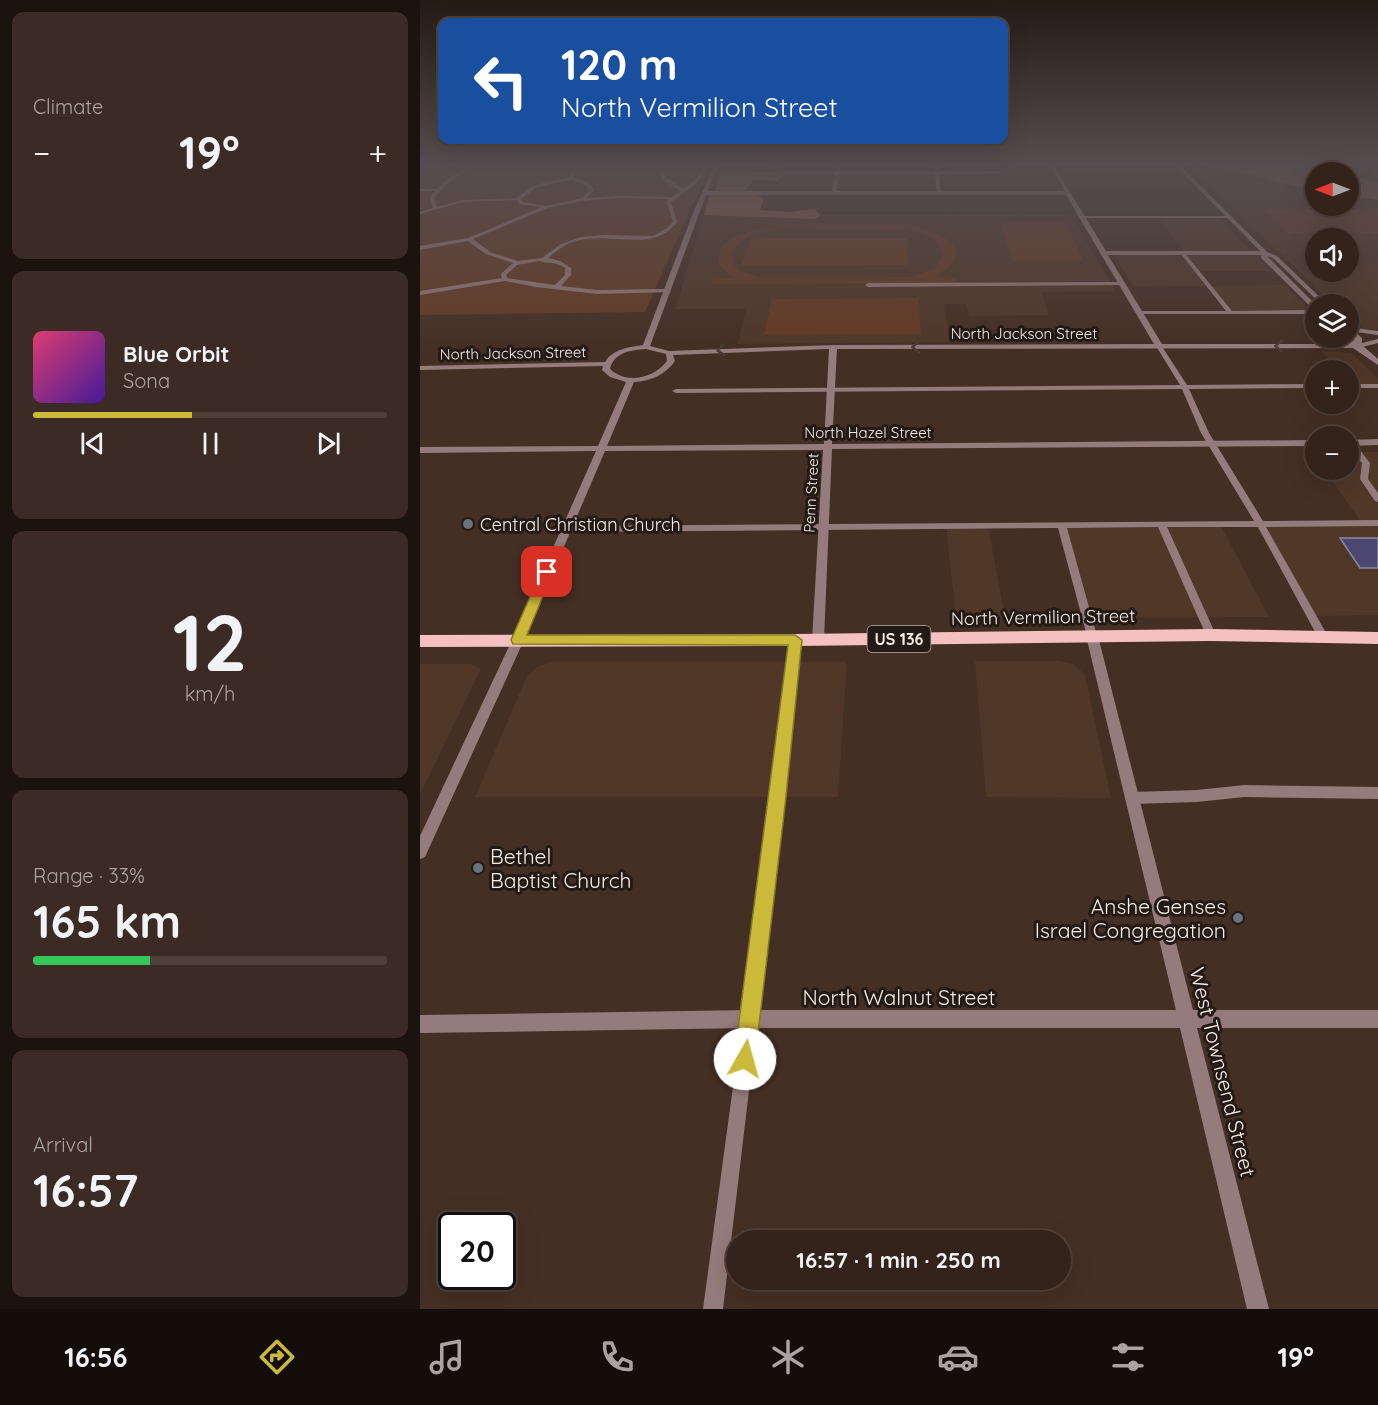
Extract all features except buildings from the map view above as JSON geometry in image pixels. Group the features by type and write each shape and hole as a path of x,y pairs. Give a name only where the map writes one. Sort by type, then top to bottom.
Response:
{"main road":[{"name":"North Vermilion Street","path":"420,641 818,640 1211,635 1378,638"}],"street":[{"path":"669,353 671,361 660,372 642,379 631,380 611,376 606,370 606,364 619,352 646,347 691,227"},
{"path":"1086,227 1158,346"},
{"path":"1240,227 1265,253"},
{"path":"1102,253 1265,253 1275,257 1314,294"},
{"path":"1265,253 1263,258 1305,300"},
{"path":"1359,330 1378,333"},
{"name":"North Jackson Street","path":"1359,346 1378,341"},
{"name":"North Jackson Street","path":"646,347 669,353 832,347 1305,346"},
{"name":"Penn Street","path":"818,640 832,347"},
{"path":"1359,347 1378,363"},
{"name":"North Jackson Street","path":"420,368 606,364"},
{"path":"420,852 518,640 631,380"},
{"path":"1359,442 1378,442"},
{"name":"North Hazel Street","path":"420,450 1305,443"},
{"name":"West Townsend Street","path":"1092,636 1258,1309"},
{"name":"North Walnut Street","path":"420,1024 750,1019 1378,1019"}],"lane":[{"path":"420,248 469,239 501,227"},
{"path":"542,261 556,248 576,240 603,236 650,238 665,233 670,227"},
{"path":"469,239 488,253 518,263"},
{"path":"1183,253 1231,313"},
{"path":"505,279 503,275 508,268 518,263 560,262 568,268 567,276 557,287"},
{"path":"420,293 505,279 597,292 668,291"},
{"path":"868,285 1121,284"},
{"path":"1138,314 1305,311"},
{"path":"1158,346 1185,387 1211,443 1260,523 1324,638"},
{"path":"676,391 1305,386"},
{"path":"1359,386 1378,386"},
{"path":"1359,454 1366,463 1364,478 1378,499"},
{"path":"1368,484 1378,484"},
{"path":"566,529 1378,523"},
{"path":"1161,524 1211,635"},
{"path":"1062,525 1092,636"},
{"path":"713,1309 795,640"},
{"path":"1131,798 1197,796 1244,791 1378,794"}],"shaded area":[{"path":"420,227 683,227 645,312 420,315"},
{"path":"700,227 1078,227 1116,291 1041,292 1049,315 969,316 966,304 945,304 949,342 738,344 746,309 675,309"},
{"path":"918,227 926,229 939,234 955,248 956,257 949,267 934,277 955,278 956,283 711,284 713,278 734,278 720,266 721,248 737,236 762,229","holes":["784,229 908,230 923,233 937,241 943,255 934,269 910,277 761,278 740,271 733,264 732,252 742,241 755,234 769,231"]},
{"path":"1002,227 1068,227 1083,261 1012,261"},
{"path":"1165,227 1228,227 1250,250 1184,251"},
{"path":"1252,227 1378,227 1378,329 1362,329 1359,294 1322,294 1310,282 1359,282 1359,228 1305,228 1305,277"},
{"path":"1282,227 1378,227 1378,233 1359,233 1359,228 1305,228 1305,233 1288,233"},
{"path":"751,238 907,238 908,265 741,266"},
{"path":"1114,256 1256,256 1271,271 1198,271 1209,286 1134,287"},
{"path":"1285,285 1305,305 1305,312 1231,313 1209,286"},
{"path":"918,298 921,334 764,335 772,299"},
{"path":"1321,351 1352,353 1359,360 1330,360"},
{"path":"1359,360 1378,379 1378,386 1359,386"},
{"path":"1359,452 1378,452 1378,615 1309,616 1254,523 1361,522 1331,480 1359,480"},
{"path":"1220,524 1269,617 1088,618 1062,525"},
{"path":"988,525 1005,618 956,619 946,526"},
{"path":"975,661 1059,661 1074,664 1085,675 1111,798 986,797"},
{"path":"551,662 847,662 838,797 475,797 527,676 537,667"},
{"path":"420,664 471,664 481,669 420,794"}],"place":[{"name":"Central Christian Church","path":"468,524"},
{"name":"Bethel Baptist Church","path":"478,868"},
{"name":"Anshe Genses Israel Congregation","path":"1238,918"}],"route":[{"path":"547,572 518,640 795,640 745,1059"}]}
